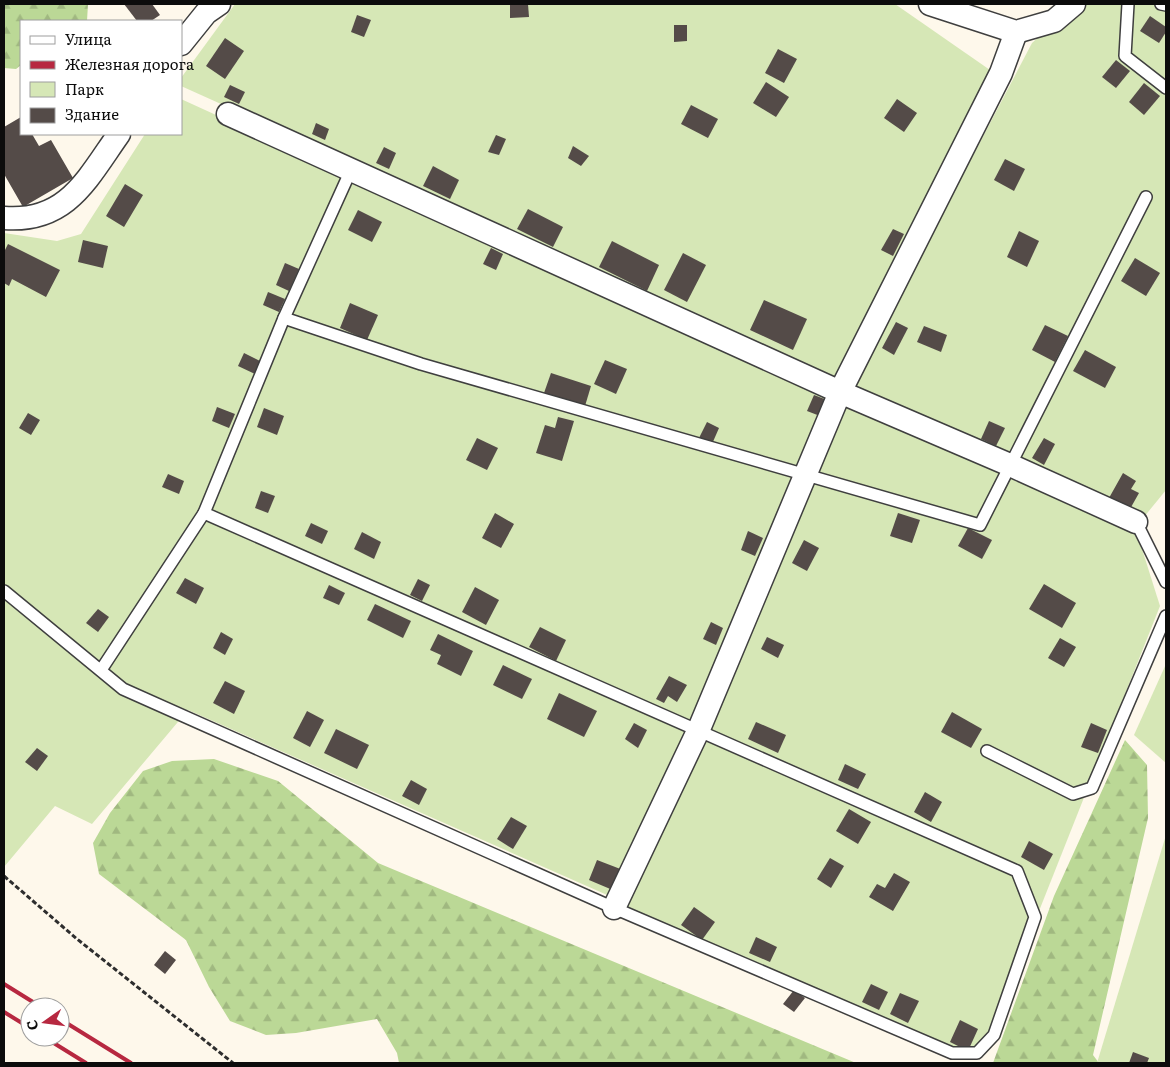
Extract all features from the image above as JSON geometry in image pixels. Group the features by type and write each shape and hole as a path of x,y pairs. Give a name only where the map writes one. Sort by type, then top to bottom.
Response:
{"street":[{"path":"182,43 206,13 219,4"},
{"path":"930,4 1016,32 1054,21 1074,4"},
{"path":"614,908 699,729 840,392 1001,73 1016,32"},
{"path":"228,114 840,392 1010,464 1136,522"},
{"path":"4,218 23,220 32,218 50,213 67,202 81,188 118,135"}],"lane":[{"path":"1128,4 1126,56 1166,88"},
{"path":"1161,4 1166,5"},
{"path":"101,670 204,513 284,318 351,170"},
{"path":"284,318 420,364 980,525 1146,197"},
{"path":"4,591 123,689 614,908 952,1053 977,1053 994,1034 1035,917 1017,871 699,729 204,513"},
{"path":"1136,522 1166,582"},
{"path":"987,750 1073,794 1092,788 1166,616"}],"path":[{"path":"4,876 77,939 233,1063"}],"green space":[{"path":"5,4 88,4 87,20 20,20 20,66 16,69 4,68"},
{"path":"235,4 895,4 990,70 834,380 182,86 182,77"},
{"path":"1075,4 1166,4 1166,490 1144,517 851,388 1032,43"},
{"path":"182,99 834,398 614,898 188,710 92,824 55,806 4,867 4,233 57,241 81,234 144,135 182,135"},
{"path":"844,405 1136,530 1160,606 991,1032 969,1056 625,909"},
{"path":"1166,664 1166,763 1134,735"},
{"path":"1125,740 1147,765 1148,818 1093,1055 1099,1063 993,1063 1054,896"},
{"path":"214,759 278,781 378,863 856,1063 399,1063 397,1053 377,1019 296,1033 266,1035 230,1021 209,987 186,940 99,874 93,843 110,813 143,771 172,761"},
{"path":"1166,835 1166,1063 1097,1063"}],"building":[{"path":"124,4 152,4 160,15 152,20 136,20"},
{"path":"510,4 528,4 529,17 510,18"},
{"path":"357,15 371,20 364,37 351,32"},
{"path":"1150,16 1166,27 1166,32 1159,43 1140,31"},
{"path":"674,25 687,25 687,41 674,42"},
{"path":"225,38 244,51 225,79 206,66"},
{"path":"778,49 797,59 784,83 765,73"},
{"path":"1116,60 1130,71 1116,88 1102,77"},
{"path":"766,82 789,97 776,117 753,103"},
{"path":"1144,83 1160,96 1144,115 1129,102"},
{"path":"230,85 245,92 239,104 224,97"},
{"path":"897,99 917,113 904,132 884,118"},
{"path":"691,105 718,119 708,138 681,124"},
{"path":"20,118 20,135 33,135 39,146 51,140 73,178 23,207 4,174 4,127"},
{"path":"316,123 329,129 325,140 312,134"},
{"path":"496,135 506,139 499,155 488,152"},
{"path":"573,146 589,156 581,166 568,158"},
{"path":"384,147 396,153 389,169 376,163"},
{"path":"1005,159 1025,169 1014,191 994,180"},
{"path":"433,166 459,180 450,199 423,186"},
{"path":"125,184 143,195 124,227 106,216"},
{"path":"528,209 563,227 553,247 517,229"},
{"path":"358,210 382,222 372,242 348,230"},
{"path":"893,229 904,234 893,256 881,250"},
{"path":"1019,231 1039,241 1027,267 1007,257"},
{"path":"83,240 108,246 103,268 78,262"},
{"path":"612,241 659,265 647,291 599,267"},
{"path":"8,244 60,270 46,297 12,279 9,286 4,283 4,252"},
{"path":"491,248 503,254 496,270 483,264"},
{"path":"683,253 706,265 687,302 664,290"},
{"path":"1135,258 1160,273 1146,296 1121,281"},
{"path":"285,263 299,269 289,291 276,285"},
{"path":"268,292 285,299 279,312 263,305"},
{"path":"764,300 807,319 793,350 750,330"},
{"path":"350,303 378,315 367,340 340,328"},
{"path":"896,322 908,328 894,355 882,348"},
{"path":"1045,325 1068,336 1055,362 1032,350"},
{"path":"924,326 947,335 941,352 917,342"},
{"path":"1085,350 1116,367 1105,388 1073,371"},
{"path":"244,353 260,361 255,374 238,366"},
{"path":"605,360 627,369 616,394 594,384"},
{"path":"551,373 591,386 585,406 544,393"},
{"path":"814,395 827,400 820,416 807,411"},
{"path":"217,407 235,414 229,428 212,421"},
{"path":"264,408 284,416 277,435 257,427"},
{"path":"28,413 40,420 31,435 19,428"},
{"path":"558,417 574,421 562,461 536,453 545,425 555,428"},
{"path":"989,421 1005,428 996,446 981,439"},
{"path":"707,422 719,428 712,444 699,438"},
{"path":"477,438 498,448 487,470 466,460"},
{"path":"1044,438 1055,444 1044,465 1032,458"},
{"path":"1123,473 1136,481 1131,489 1139,493 1130,509 1109,498"},
{"path":"168,474 184,481 179,494 162,487"},
{"path":"261,491 275,496 268,513 255,508"},
{"path":"495,513 514,524 501,548 482,538"},
{"path":"898,513 920,520 912,543 890,536"},
{"path":"311,523 328,531 322,544 305,536"},
{"path":"968,528 992,540 982,559 958,546"},
{"path":"748,531 763,538 755,556 741,550"},
{"path":"362,532 381,542 374,559 354,549"},
{"path":"804,540 819,548 807,571 792,563"},
{"path":"185,578 204,588 196,604 176,593"},
{"path":"418,579 430,585 422,601 410,595"},
{"path":"1044,584 1076,603 1062,628 1029,609"},
{"path":"329,585 345,593 339,605 323,598"},
{"path":"475,587 499,600 486,625 462,612"},
{"path":"375,604 411,621 403,638 367,620"},
{"path":"98,609 109,617 98,632 86,623"},
{"path":"711,622 723,628 716,645 703,639"},
{"path":"540,627 566,640 556,661 529,647"},
{"path":"221,632 233,639 225,655 213,648"},
{"path":"438,634 473,651 461,676 437,664 441,655 430,650"},
{"path":"767,637 784,645 778,658 761,649"},
{"path":"1060,638 1076,647 1064,667 1048,658"},
{"path":"503,665 532,679 522,699 493,685"},
{"path":"669,676 687,685 677,702 668,696 664,703 656,699"},
{"path":"225,681 245,691 234,714 213,703"},
{"path":"559,693 597,711 584,737 547,719"},
{"path":"307,711 324,720 310,747 293,738"},
{"path":"952,712 982,729 971,748 941,732"},
{"path":"756,722 786,735 778,753 748,739"},
{"path":"634,723 647,730 638,748 625,739"},
{"path":"1091,723 1107,730 1098,753 1081,747"},
{"path":"336,729 369,745 357,769 324,753"},
{"path":"37,748 48,756 37,771 25,762"},
{"path":"845,764 866,774 858,789 838,780"},
{"path":"411,780 427,789 419,805 402,796"},
{"path":"925,792 942,802 931,822 914,812"},
{"path":"849,809 871,822 858,844 836,831"},
{"path":"511,817 527,826 513,849 497,839"},
{"path":"1029,841 1053,854 1044,870 1021,857"},
{"path":"830,858 844,866 831,888 817,879"},
{"path":"597,860 623,870 615,891 589,880"},
{"path":"894,873 910,882 893,911 869,897 877,884 885,888"},
{"path":"694,907 715,922 702,940 681,925"},
{"path":"756,937 777,947 770,962 749,953"},
{"path":"165,951 176,960 165,974 154,965"},
{"path":"871,984 888,992 879,1010 862,1002"},
{"path":"794,990 805,998 794,1012 783,1004"},
{"path":"900,993 919,1001 908,1023 890,1014"},
{"path":"960,1020 978,1029 968,1051 950,1042"},
{"path":"1133,1052 1149,1058 1147,1063 1129,1063"}],"railway":[{"path":"4,984 25,997"},
{"path":"4,1012 20,1022"},
{"path":"70,1025 131,1063"},
{"path":"60,1047 86,1063"}]}
